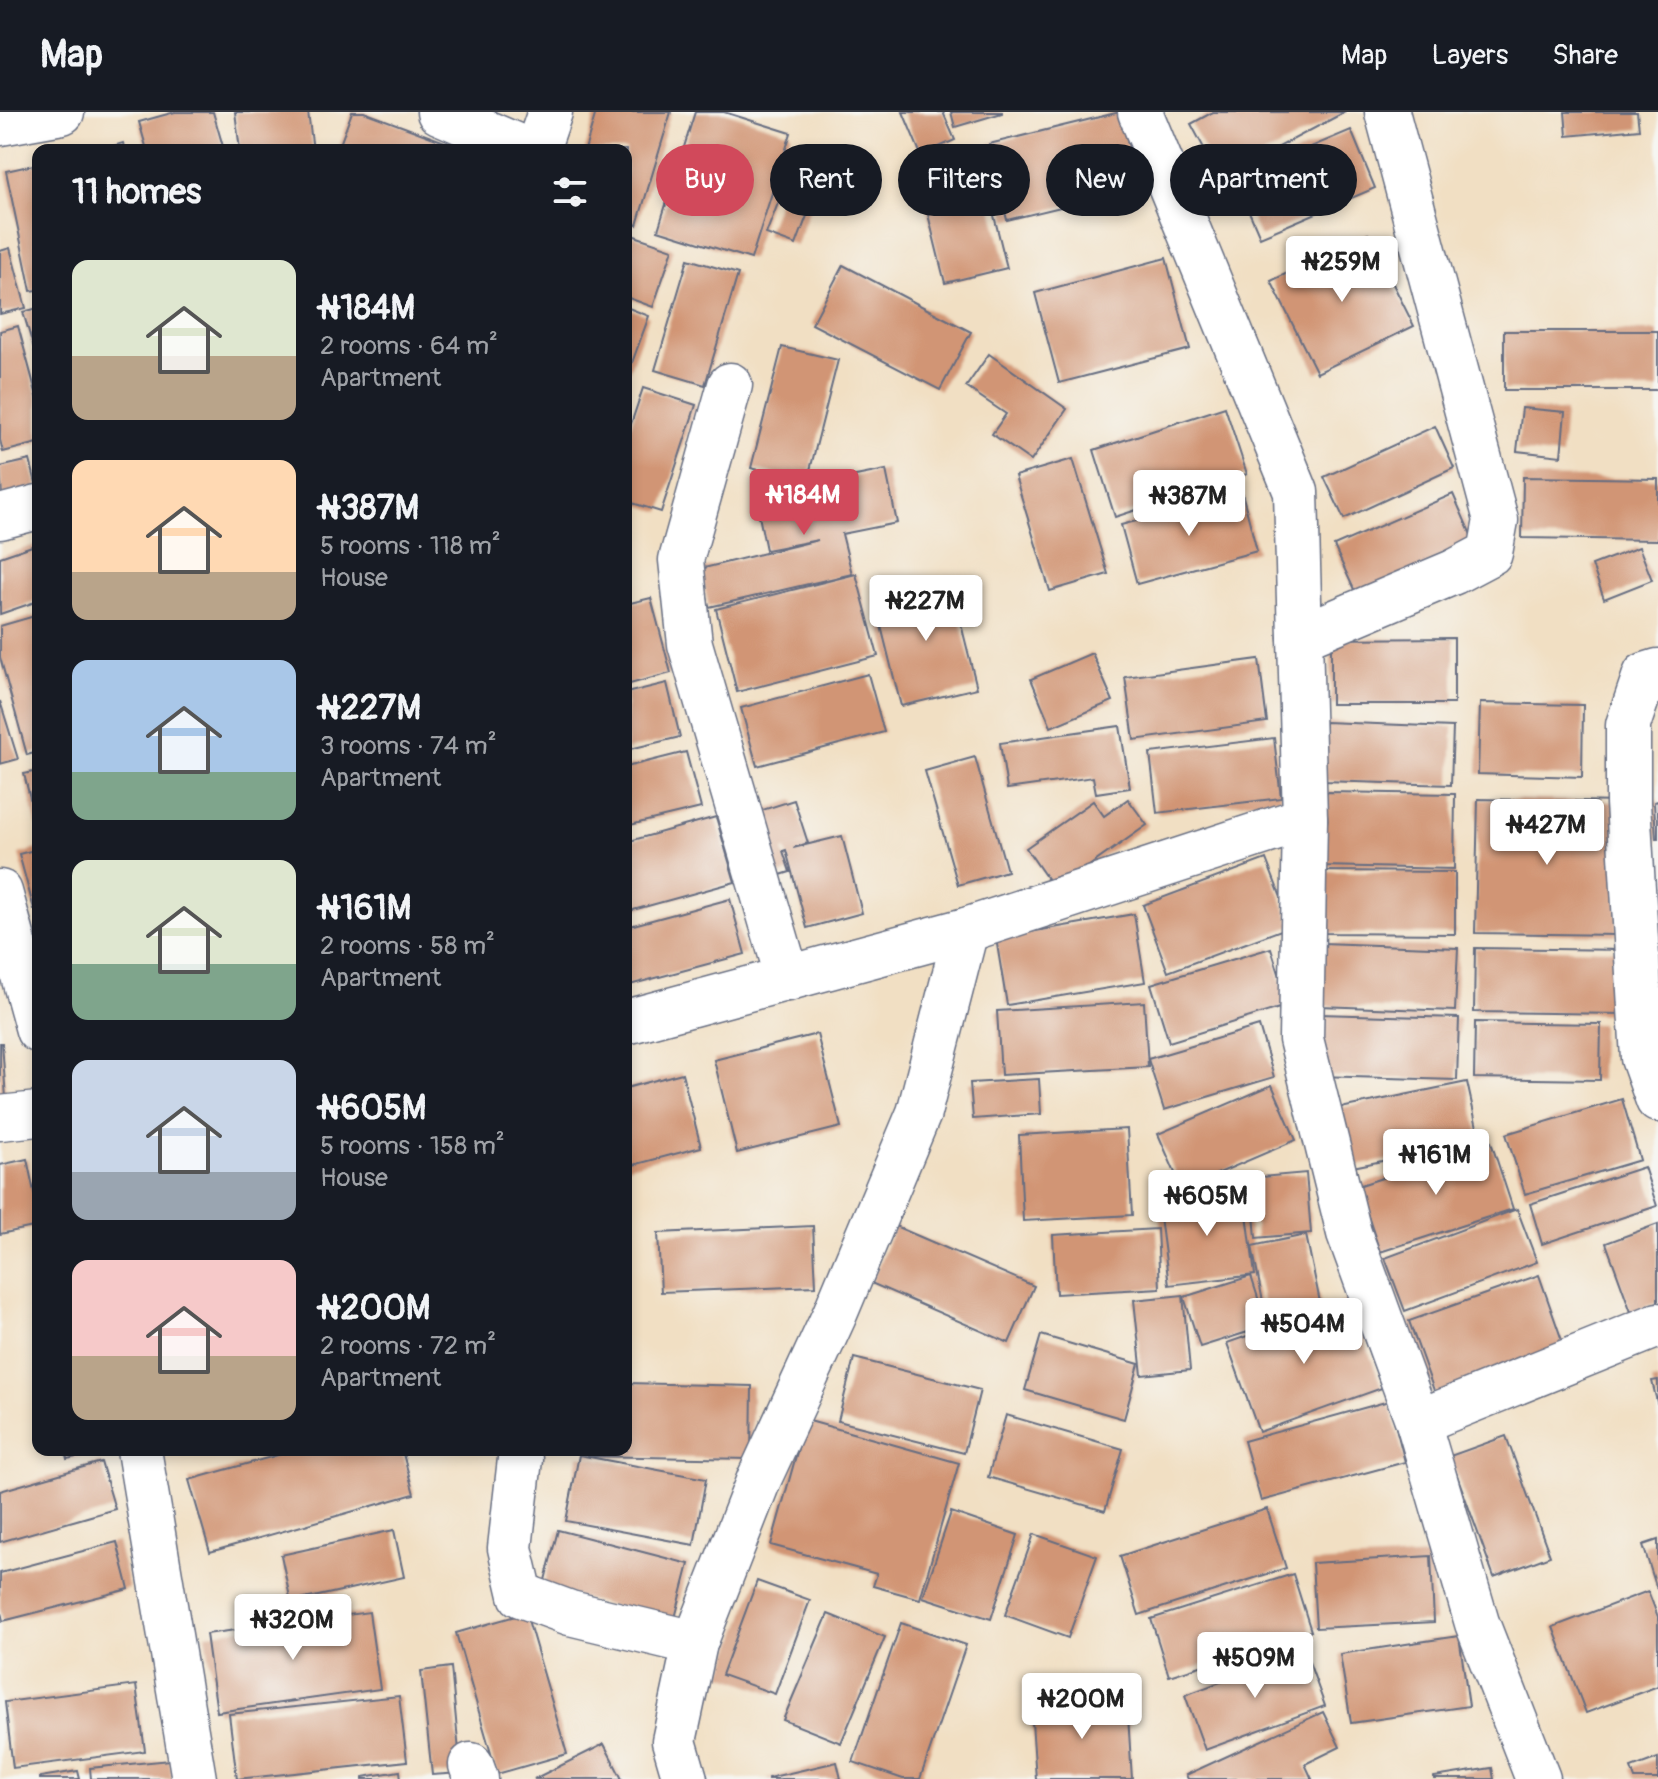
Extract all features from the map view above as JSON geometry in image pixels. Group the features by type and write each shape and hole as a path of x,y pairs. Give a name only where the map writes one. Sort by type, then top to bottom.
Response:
{"street":[{"path":"0,123 62,112"},
{"path":"439,112 512,144"},
{"path":"539,144 550,112"},
{"path":"1140,112 1296,492 1305,819 1301,1039 1349,1233 1418,1422 1477,1623 1538,1779"},
{"path":"1300,637 1440,579 1490,553 1496,520 1387,112"},
{"path":"730,385 681,560 690,644 788,979"},
{"path":"0,517 32,509"},
{"path":"1658,671 1645,675 1628,725 1628,787 1643,1058 1658,1100"},
{"path":"632,1020 966,930 1305,819"},
{"path":"0,892 32,1008"},
{"path":"685,1779 674,1741 695,1643 759,1479 834,1316 919,1113 966,930"},
{"path":"0,1118 32,1115"},
{"path":"1418,1422 1658,1325"},
{"path":"140,1456 194,1779"},
{"path":"520,1459 510,1548 521,1595 570,1613 695,1643"}],"building":[{"path":"175,112 213,112 222,144 145,144 139,122"},
{"path":"235,112 308,112 312,144 239,144"},
{"path":"352,112 364,112 450,144 340,144"},
{"path":"596,112 671,112 661,144 656,144 656,162 637,225 632,224 632,144 587,144"},
{"path":"695,112 724,112 791,133 788,144 770,144 770,199 751,259 658,230 662,216 754,216 754,144 685,144"},
{"path":"903,112 943,112 955,140 946,144 916,144"},
{"path":"951,112 1002,112 1002,113 955,127"},
{"path":"1120,112 1128,144 1046,144 1046,211 1030,214 1030,144 989,144"},
{"path":"1213,112 1345,112 1284,144 1202,144 1191,124"},
{"path":"1565,112 1637,112 1639,129 1567,136"},
{"path":"1351,130 1357,144 1318,144"},
{"path":"1357,144 1375,188 1357,196"},
{"path":"32,165 32,291 31,291 6,171"},
{"path":"773,216 807,216 796,245 766,234"},
{"path":"928,216 994,216 1007,268 945,283"},
{"path":"1251,216 1309,216 1260,237"},
{"path":"1368,234 1414,326 1317,373 1271,281"},
{"path":"632,235 673,249 653,307 632,299"},
{"path":"10,248 26,308 0,314 0,251"},
{"path":"1166,258 1190,349 1059,383 1035,293"},
{"path":"688,259 738,274 705,385 655,370"},
{"path":"843,265 971,332 940,390 812,324"},
{"path":"632,309 649,316 632,363"},
{"path":"32,310 32,342 23,312"},
{"path":"18,326 32,378 32,445 3,452 0,440 0,331"},
{"path":"1504,331 1658,331 1658,390 1504,390"},
{"path":"782,347 838,360 807,482 751,468"},
{"path":"989,354 1067,409 1031,461 992,434 1006,414 966,387"},
{"path":"643,388 696,405 661,512 632,503 632,421"},
{"path":"1225,407 1247,474 1115,517 1094,450"},
{"path":"1522,408 1565,412 1561,456 1517,451"},
{"path":"1435,426 1454,468 1344,519 1324,477"},
{"path":"1073,459 1108,574 1050,591 1015,476"},
{"path":"30,460 32,488 2,496 0,467"},
{"path":"886,470 897,523 842,534 852,574 709,607 700,569 818,540 766,550 755,496"},
{"path":"1523,477 1658,479 1658,540 1522,538"},
{"path":"1242,493 1257,551 1137,584 1121,525"},
{"path":"1453,494 1475,544 1357,596 1334,546"},
{"path":"32,546 32,603 0,614 0,557"},
{"path":"1639,547 1652,580 1604,599 1592,565"},
{"path":"856,574 878,656 737,692 716,609"},
{"path":"950,580 977,688 901,706 874,598"},
{"path":"651,598 671,673 632,683 632,603"},
{"path":"32,617 32,754 27,755 0,657 0,626"},
{"path":"1454,638 1454,704 1331,704 1331,639"},
{"path":"1092,653 1113,701 1051,727 1031,679"},
{"path":"1259,659 1267,722 1134,740 1125,677"},
{"path":"868,674 884,732 757,766 741,708"},
{"path":"667,683 680,737 632,749 632,692"},
{"path":"0,701 18,759 0,764"},
{"path":"1480,703 1583,705 1582,777 1478,774"},
{"path":"1325,722 1453,727 1451,785 1323,781"},
{"path":"1120,726 1130,788 1096,793 1093,777 1007,789 1000,743"},
{"path":"1274,738 1281,798 1157,813 1150,753"},
{"path":"686,752 701,808 632,825 632,766"},
{"path":"975,757 1007,871 958,885 925,771"},
{"path":"32,772 32,806 24,774"},
{"path":"1326,792 1455,794 1454,869 1323,866"},
{"path":"1128,799 1147,825 1055,890 1026,848 1093,801 1104,816"},
{"path":"1478,799 1619,802 1617,935 1475,933"},
{"path":"794,800 808,843 793,848 842,836 862,913 807,928 786,850 783,851 790,872 771,878 750,814"},
{"path":"1658,801 1658,839 1656,839 1654,802"},
{"path":"716,817 735,882 632,910 632,840"},
{"path":"32,851 32,902 19,854"},
{"path":"1266,859 1292,926 1168,972 1143,905"},
{"path":"1323,871 1455,872 1455,934 1322,933"},
{"path":"730,899 745,954 632,984 632,925"},
{"path":"1134,914 1145,982 1007,1005 996,938"},
{"path":"1322,943 1458,948 1455,1011 1320,1006"},
{"path":"1271,948 1289,1005 1169,1042 1151,984"},
{"path":"1475,948 1626,950 1624,1014 1474,1012"},
{"path":"1144,1002 1148,1067 1001,1075 997,1011"},
{"path":"1319,1014 1459,1018 1457,1080 1317,1076"},
{"path":"1475,1022 1601,1024 1600,1080 1474,1078"},
{"path":"1259,1026 1274,1077 1164,1110 1148,1059"},
{"path":"817,1034 841,1127 737,1153 714,1060"},
{"path":"0,1043 7,1112 0,1113"},
{"path":"682,1073 701,1147 632,1165 632,1086"},
{"path":"1039,1079 1041,1114 973,1119 970,1083"},
{"path":"1467,1082 1480,1141 1343,1169 1331,1110"},
{"path":"1272,1085 1296,1140 1182,1189 1158,1134"},
{"path":"1622,1099 1640,1160 1525,1194 1506,1134"},
{"path":"1127,1129 1132,1215 1023,1221 1019,1135"},
{"path":"1491,1142 1513,1209 1380,1252 1358,1186"},
{"path":"27,1159 32,1183 32,1227 0,1234 0,1165"},
{"path":"1644,1167 1657,1206 1542,1244 1530,1204"},
{"path":"1306,1173 1311,1233 1256,1238 1251,1178"},
{"path":"1244,1191 1255,1275 1169,1285 1158,1202"},
{"path":"1517,1209 1537,1262 1405,1311 1385,1258"},
{"path":"1658,1224 1658,1302 1631,1312 1606,1243"},
{"path":"813,1226 816,1286 661,1292 658,1233"},
{"path":"895,1226 1034,1286 1009,1343 871,1283"},
{"path":"1157,1229 1160,1288 1056,1294 1053,1235"},
{"path":"1306,1235 1321,1307 1266,1317 1252,1246"},
{"path":"1539,1275 1566,1352 1436,1396 1409,1321"},
{"path":"1251,1276 1267,1326 1200,1347 1184,1297"},
{"path":"1183,1295 1190,1370 1142,1375 1134,1300"},
{"path":"1350,1300 1382,1388 1259,1432 1227,1343"},
{"path":"1041,1335 1139,1364 1124,1419 1025,1390"},
{"path":"854,1358 980,1390 964,1453 838,1421"},
{"path":"1658,1380 1658,1401 1657,1402 1652,1381"},
{"path":"632,1383 752,1386 751,1459 588,1456 632,1456"},
{"path":"1389,1401 1405,1462 1261,1501 1244,1441"},
{"path":"1006,1415 1123,1449 1105,1511 988,1477"},
{"path":"806,1420 959,1463 920,1599 873,1586 877,1574 771,1545"},
{"path":"1506,1436 1550,1556 1494,1577 1450,1456"},
{"path":"275,1456 404,1456 414,1494 210,1552 189,1480"},
{"path":"579,1456 706,1479 694,1545 566,1521"},
{"path":"101,1462 115,1509 0,1542 0,1491"},
{"path":"1267,1509 1286,1568 1139,1615 1120,1556"},
{"path":"951,1512 1018,1535 991,1619 923,1597"},
{"path":"394,1530 404,1577 291,1602 281,1555"},
{"path":"558,1530 689,1564 674,1622 543,1588"},
{"path":"1034,1534 1097,1556 1068,1638 1005,1615"},
{"path":"1658,1540 1658,1589 1657,1589 1643,1545"},
{"path":"117,1542 129,1589 3,1621 0,1573"},
{"path":"1431,1556 1434,1622 1316,1628 1312,1563"},
{"path":"1293,1574 1311,1631 1169,1676 1151,1619"},
{"path":"757,1581 810,1600 775,1694 722,1675"},
{"path":"1648,1591 1658,1617 1658,1686 1586,1713 1553,1627"},
{"path":"369,1612 380,1689 217,1712 206,1634"},
{"path":"526,1613 567,1754 497,1774 456,1633"},
{"path":"828,1614 885,1637 841,1743 783,1720"},
{"path":"901,1623 966,1645 920,1779 903,1779 853,1762"},
{"path":"1459,1636 1469,1706 1351,1723 1340,1654"},
{"path":"1305,1651 1325,1706 1205,1750 1185,1695"},
{"path":"451,1667 461,1773 432,1775 421,1671"},
{"path":"136,1685 145,1751 13,1768 5,1702"},
{"path":"399,1696 407,1761 237,1779 229,1714"},
{"path":"1127,1700 1132,1779 1036,1779 1031,1707"},
{"path":"1323,1712 1340,1747 1305,1764 1312,1779 1188,1779 1186,1775"},
{"path":"604,1744 622,1779 534,1779"},
{"path":"1658,1758 1658,1779 1635,1779 1631,1768"},
{"path":"170,1760 172,1779 91,1779 90,1768"},
{"path":"837,1762 841,1779 768,1779 768,1778"},
{"path":"1492,1768 1494,1779 1434,1779 1434,1777"},
{"path":"78,1771 80,1779 40,1779 40,1777"},
{"path":"400,1771 401,1779 363,1779 363,1777"}]}
